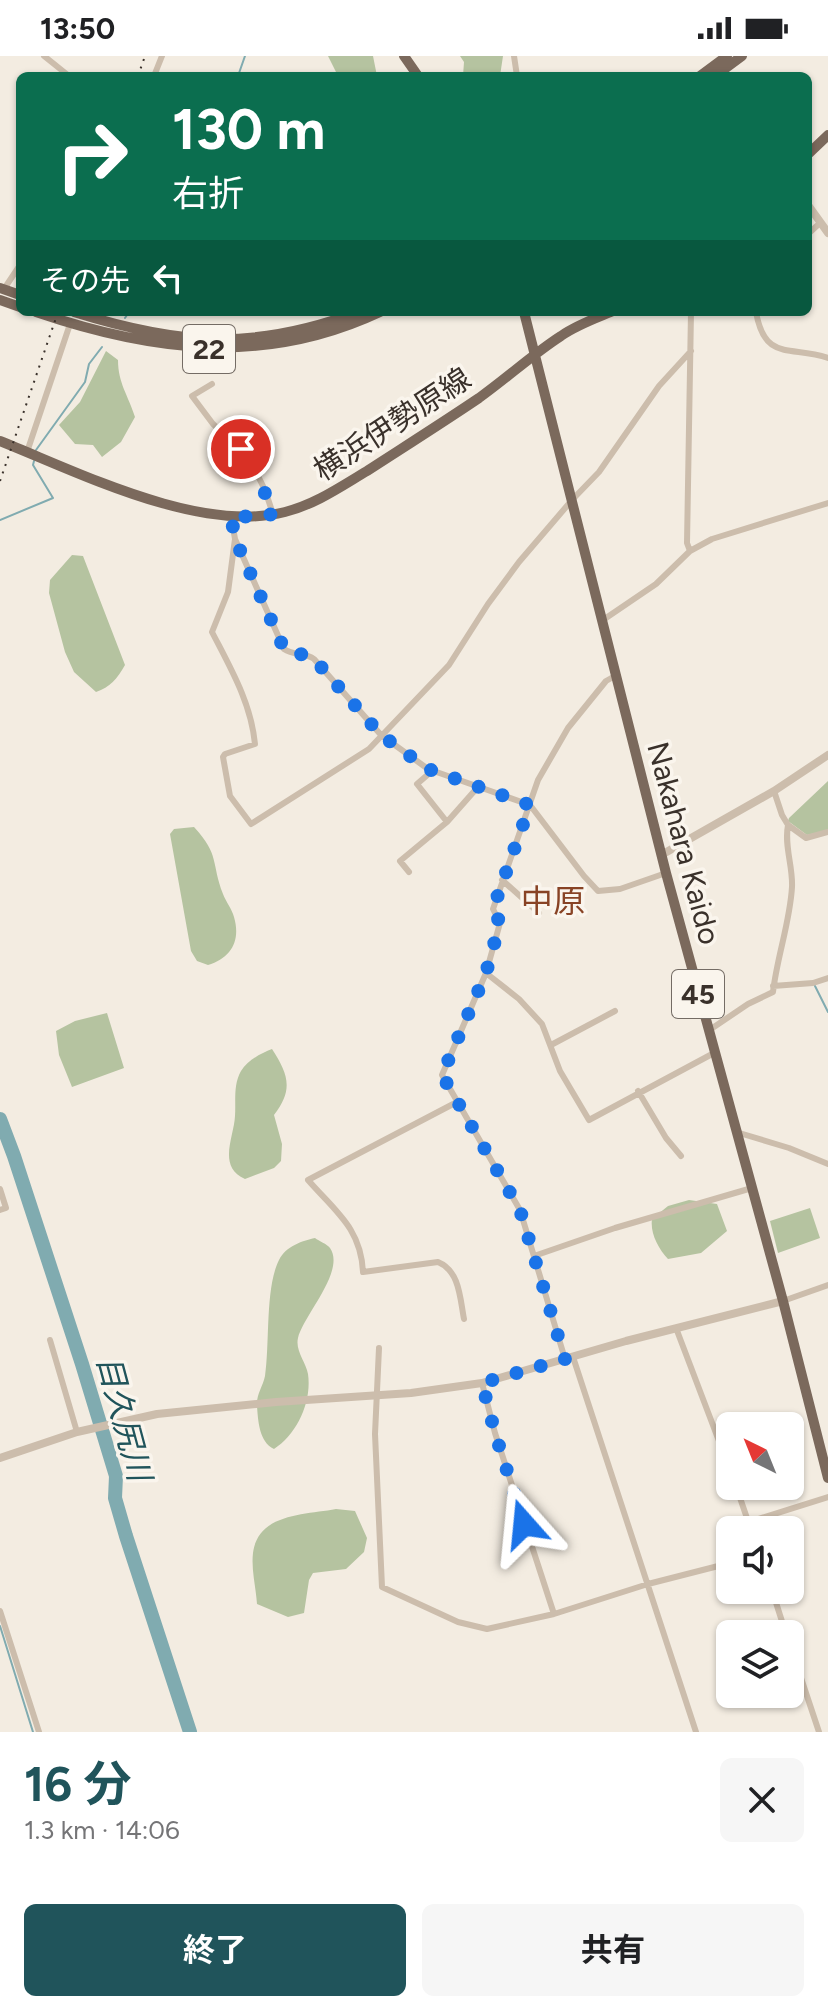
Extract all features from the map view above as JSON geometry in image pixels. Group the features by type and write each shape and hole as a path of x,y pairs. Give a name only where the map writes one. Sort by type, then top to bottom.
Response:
{"main road":[{"path":"705,72 727,56"},
{"path":"720,72 742,56"},
{"path":"812,150 828,135"},
{"name":"22","path":"47,316 164,345 206,349 285,343 335,330 370,316"},
{"name":"22","path":"87,316 129,329 209,340 279,335 348,316"},
{"name":"Nakahara Kaido","path":"525,316 666,873 828,1478"},
{"name":"横浜伊勢原線","path":"0,441 132,494 231,516 273,514 312,503 340,489 483,395 561,336 603,316"}],"street":[{"path":"44,56 64,72"},
{"path":"812,211 828,233"},
{"path":"812,230 820,223"},
{"path":"1,293 16,271"},
{"path":"690,551 687,543 687,398 691,316"},
{"path":"757,316 762,332 772,347 828,358"},
{"path":"32,454 70,324"},
{"path":"235,539 228,592 212,632 247,702 253,724 255,744 223,757 230,796 251,824 356,760 449,665 488,604 572,500 599,472 659,386 691,351"},
{"path":"212,384 192,396 213,424 249,458 273,514"},
{"path":"603,620 656,584 690,551 735,530 828,503"},
{"path":"231,516 235,539 284,649 314,659 381,735 432,771 530,805 598,891 620,889 666,873"},
{"path":"615,676 606,681 568,728 538,780 493,909 500,923 486,973 442,1075 520,1210 696,1732"},
{"path":"663,854 774,791 828,755"},
{"path":"432,771 417,784 447,822"},
{"path":"409,872 400,861 447,822 477,788"},
{"path":"774,791 788,825 806,838 828,832"},
{"path":"708,1031 748,1004 773,992 792,892 793,873 786,837 788,825"},
{"path":"502,880 539,913"},
{"path":"486,973 542,1024 560,1071 589,1120 638,1091 714,1053"},
{"path":"773,986 813,983 828,978"},
{"path":"551,1045 615,1011"},
{"path":"638,1091 666,1138 681,1156"},
{"path":"457,1102 308,1180 356,1235 362,1252 363,1272 438,1262 447,1266 456,1281 464,1319"},
{"path":"736,1132 828,1164"},
{"path":"534,1256 615,1228 752,1188"},
{"path":"0,1189 6,1208 0,1210"},
{"path":"0,1458 108,1424 192,1409 446,1390 482,1383 783,1301 828,1285"},
{"path":"676,1328 716,1433"},
{"path":"50,1340 78,1432"},
{"path":"379,1348 375,1434 382,1587 458,1622 487,1629 554,1614 716,1567"},
{"path":"482,1383 495,1433 554,1614"},
{"path":"777,1516 828,1497"},
{"path":"0,1611 39,1732"},
{"path":"804,1687 819,1732"}],"green space":[{"path":"328,56 373,56 376,72 336,72"},
{"path":"460,56 503,56 501,72 463,72 464,62"},
{"path":"106,351 118,360 122,382 135,417 121,442 102,457 93,445 75,444 59,425 80,402"},
{"path":"72,555 83,556 125,665 113,682 96,692 74,672 65,652 49,593 50,580"},
{"path":"828,781 828,830 807,835 788,821 789,818"},
{"path":"194,827 211,852 236,926 235,941 228,953 208,965 197,961 191,951 170,834 174,829"},
{"path":"107,1013 124,1068 72,1087 59,1055 56,1031 75,1021"},
{"path":"272,1049 282,1066 286,1082 284,1097 274,1115 282,1144 281,1161 274,1168 245,1179 236,1174 229,1159 237,1082 247,1064"},
{"path":"689,1200 717,1204 727,1231 701,1253 668,1259 652,1230 652,1219 668,1206"},
{"path":"810,1208 820,1238 778,1253 770,1221"},
{"path":"315,1238 330,1248 333,1258 328,1281 298,1338 298,1347 308,1374 308,1395 296,1426 274,1449 262,1436 257,1406 265,1376 272,1285 279,1260 286,1251"},
{"path":"336,1509 355,1511 367,1538 364,1552 346,1569 313,1573 304,1613 288,1617 257,1604 253,1553 264,1530 285,1518"}],"waterway":[{"path":"239,72 245,56"},
{"path":"36,450 85,382 89,364 102,347"},
{"path":"0,520 53,498 33,465 34,461"},
{"path":"815,986 828,1012"},
{"name":"目久尻川","path":"0,1119 82,1364 116,1476 115,1498 126,1536 190,1732"},
{"path":"0,1626 33,1732"}],"railway":[{"path":"139,72 145,56"},
{"path":"0,481 57,316"}],"district":[{"name":"中原","path":"553,901"}],"route":[{"path":"241,449 256,470 273,514 231,516 235,539 284,649 314,659 381,735 428,769 530,805 493,909 500,923 486,973 442,1075 520,1210 565,1359 482,1383 524,1524"}]}
